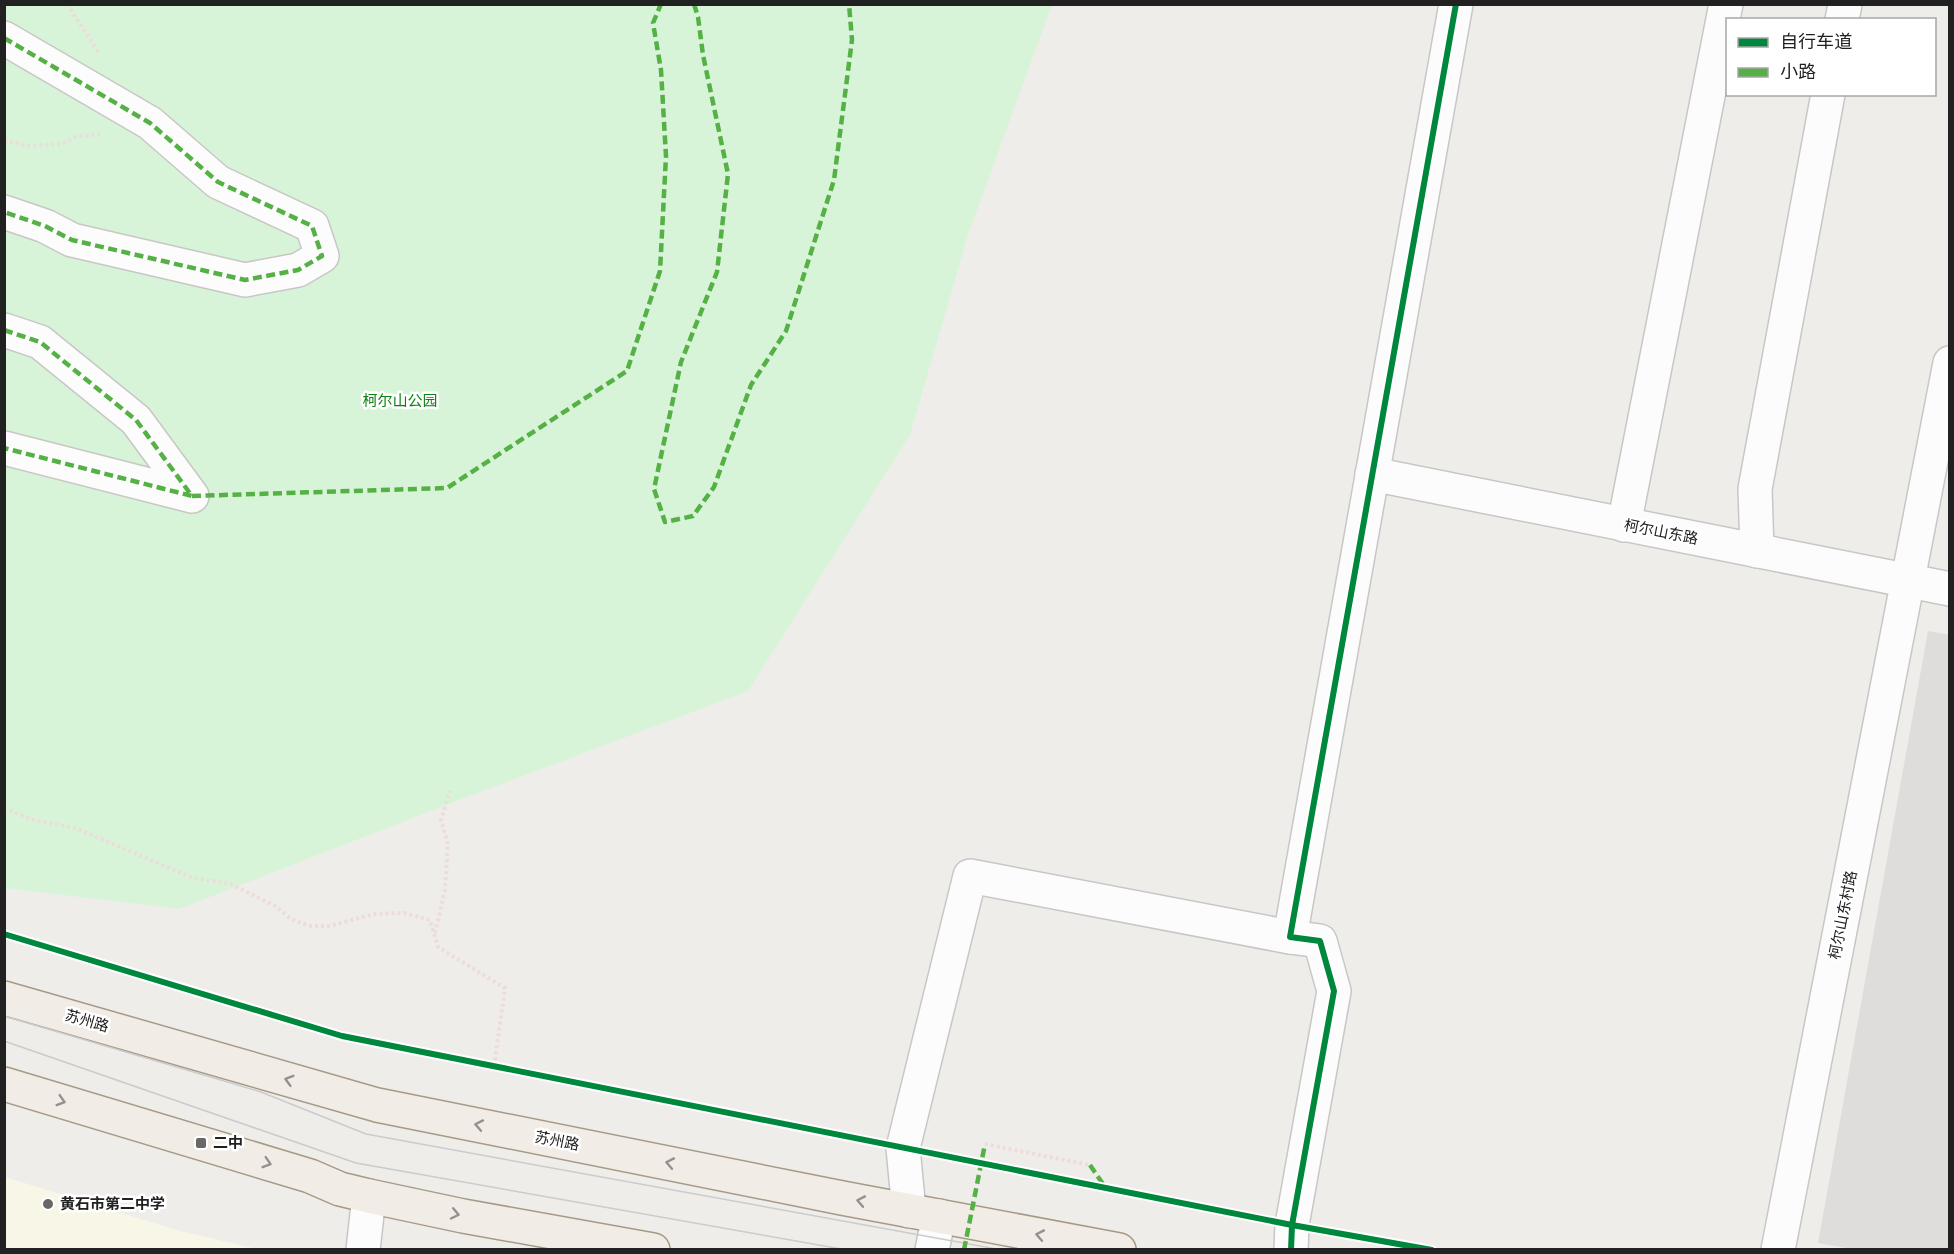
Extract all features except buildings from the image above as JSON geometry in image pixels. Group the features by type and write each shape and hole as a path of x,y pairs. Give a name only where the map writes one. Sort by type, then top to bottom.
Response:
{"main road":[{"name":"苏州路","path":"4,998 377,1105 1119,1250"},
{"path":"4,1084 310,1176 340,1190 463,1216 653,1250"}],"street":[{"path":"1290,937 1456,4"},
{"path":"1624,525 1726,4"},
{"path":"4,38 150,123 218,182 312,226 322,256 298,270 245,280 72,240 45,226 4,212"},
{"path":"1757,551 1755,489 1828,96"},
{"path":"4,330 40,342 136,420 192,496 4,448"},
{"name":"柯尔山东村路","path":"1778,1250 1950,363"},
{"name":"柯尔山东路","path":"1372,474 1950,589"},
{"path":"932,1250 924,1213 903,1148 970,876 1320,941 1334,991 1292,1225 1291,1250"},
{"path":"363,1250 369,1196"}],"path":[{"path":"4,140 28,146 62,144 75,137 129,133 150,123"},
{"path":"434,934 445,890 448,844 441,820 450,791"},
{"path":"4,808 33,820 75,828 193,878 231,884 277,907 291,919 309,926 329,926 374,914 404,913 430,920 438,947 506,988 494,1067"},
{"path":"483,1065 506,1070"},
{"path":"985,1144 1090,1165"}],"shaded area":[{"path":"1928,631 1950,635 1949,1249 1852,1249 1818,1243"},
{"name":"黄石市第二中学","path":"5,1177 180,1231 257,1249 5,1249"}],"green space":[{"name":"柯尔山公园","path":"5,5 1052,5 968,235 910,435 748,691 179,909 5,888"}],"tram line":[{"path":"4,1016 261,1092 366,1134 1002,1250"},
{"path":"4,1041 356,1163 847,1250"}],"marked path":[{"path":"192,496 447,488 627,371 660,271 666,156 661,70 653,23 661,4"},
{"path":"694,4 728,174 717,272 681,362 654,489 665,522 693,516 714,487 751,385 786,331 834,180 852,40 849,4"},
{"path":"4,38 150,123 218,182 312,226 322,256 298,270 245,280 72,240 45,226 4,212"},
{"path":"4,330 40,342 136,420 192,496 4,448"},
{"path":"964,1250 985,1144"},
{"path":"1090,1165 1105,1187"}],"cycle path":[{"path":"1291,1250 1292,1225 1334,991 1320,941 1290,937 1456,4"},
{"path":"4,934 342,1036 1292,1225 1432,1250"}],"place":[{"name":"二中","path":"201,1143"},
{"name":"黄石市第二中学","path":"48,1204"}]}
